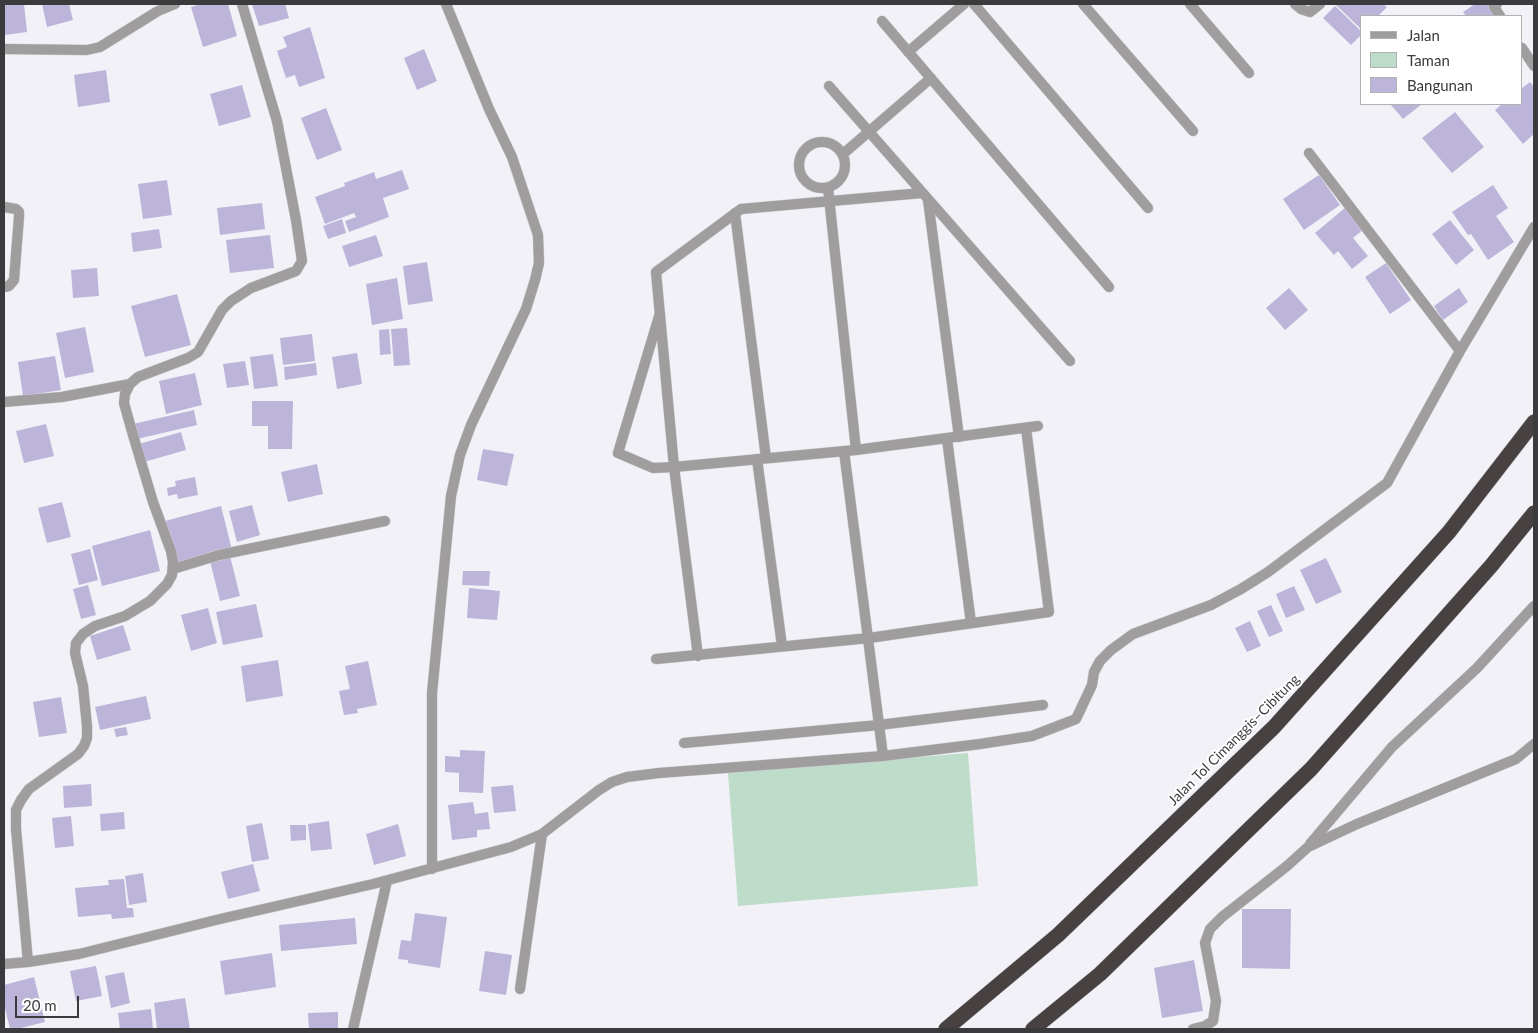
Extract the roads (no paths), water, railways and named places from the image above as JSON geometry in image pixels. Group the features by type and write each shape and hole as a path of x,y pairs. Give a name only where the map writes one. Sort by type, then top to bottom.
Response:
{"highway":[{"name":"Jalan Tol Cimanggis–Cibitung","path":"946,1029 1058,935 1274,726 1449,532 1534,422"},
{"path":"1033,1029 1100,974 1311,769 1491,566 1534,513"}],"street":[{"path":"4,50 87,50 100,47 158,11 175,4"},
{"path":"28,962 16,810 29,789 69,761 84,746 87,738 83,686 75,653 76,643 83,634 95,626 125,616 150,601 167,584 172,575 173,562 171,551 153,502 124,403 125,394 130,384 138,377 188,358 198,352 222,310 231,301 251,288 296,271 302,261 277,121 242,4"},
{"path":"432,869 432,693 451,496 460,455 471,425 526,309 536,280 539,263 538,236 533,215 512,157 446,4"},
{"path":"908,52 964,4"},
{"path":"974,4 1148,208"},
{"path":"1082,4 1193,131"},
{"path":"1190,4 1249,73"},
{"path":"1294,4 1310,12 1320,4"},
{"path":"1497,4 1494,7 1499,15"},
{"path":"882,21 1109,287"},
{"path":"1523,50 1534,66"},
{"path":"843,154 931,78"},
{"path":"829,86 1070,361"},
{"path":"818,142 833,144 843,154 846,168 840,180 828,188 814,187 802,178 799,163 805,150 818,142"},
{"path":"1309,153 1460,351"},
{"path":"828,188 856,450"},
{"path":"698,656 674,467 656,272 741,209 830,201 925,196"},
{"path":"925,196 959,437"},
{"path":"4,207 16,209 19,212 19,218 14,280 9,286 4,287"},
{"path":"735,213 782,646"},
{"path":"4,964 79,954 220,919 387,881 511,847 542,834 599,790 612,782 627,777 883,756 980,744 1032,736 1078,715 1100,661 1122,641 1133,634 1211,605 1241,589 1268,572 1387,483 1460,351 1534,227"},
{"path":"660,313 618,453 652,468 856,450 1038,426"},
{"path":"4,402 62,397 130,384"},
{"path":"656,659 868,638 1049,612 1026,428"},
{"path":"947,439 971,623"},
{"path":"844,451 883,756"},
{"path":"172,569 219,555 384,521"},
{"path":"1193,1029 1205,1026 1213,1021 1216,1001 1205,943 1210,929 1222,917 1308,847 1392,747 1477,668 1534,608"},
{"path":"684,743 879,725 1043,705"},
{"path":"1308,847 1357,824 1516,759 1534,744"},
{"path":"520,989 542,834"},
{"path":"352,1029 387,881"}]}
